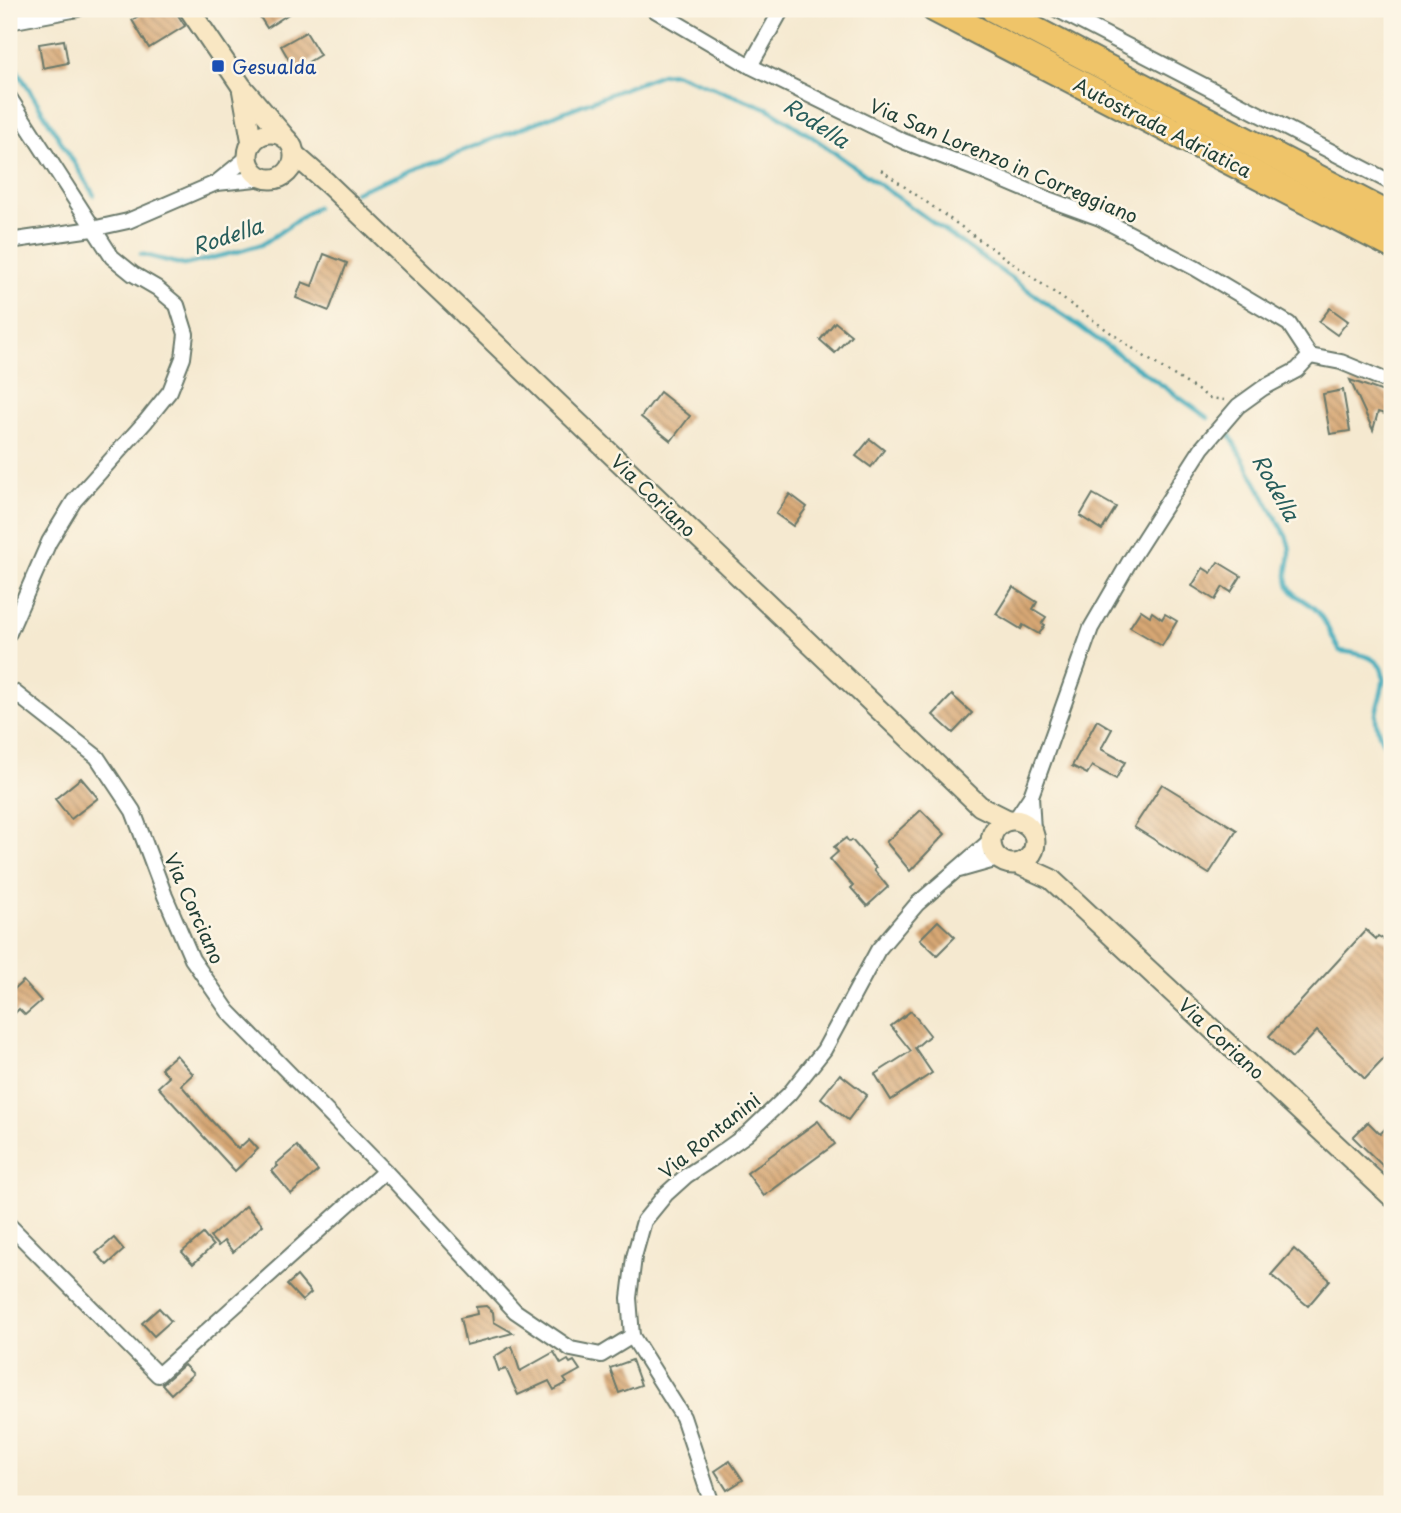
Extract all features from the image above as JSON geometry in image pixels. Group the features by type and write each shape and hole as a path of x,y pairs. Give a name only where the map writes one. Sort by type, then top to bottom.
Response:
{"highway":[{"name":"Autostrada Adriatica","path":"935,9 1392,245"},
{"name":"Autostrada Adriatica","path":"994,9 1392,217"}],"main road":[{"path":"188,9 242,87 293,148 295,155 291,169 272,178"},
{"path":"242,87 250,150 249,164 253,170 272,178 327,183"},
{"path":"250,150 263,134 270,132 284,136"},
{"name":"Via Coriano","path":"295,155 980,806 1012,820"},
{"name":"Via Coriano","path":"980,806 992,837"},
{"path":"1012,820 1028,825 1034,837 1030,857 1018,864 1004,863 998,859 991,847 992,837 1002,823 1012,820"},
{"name":"Via Coriano","path":"1034,837 1051,879"},
{"name":"Via Coriano","path":"1018,864 1051,879 1392,1197"}],"street":[{"path":"9,23 78,9"},
{"name":"Via San Lorenzo in Correggiano","path":"653,9 750,66 903,141 1100,218 1195,268 1289,324 1310,356"},
{"path":"750,66 782,9"},
{"path":"1056,9 1392,183"},
{"path":"9,632 49,542 74,501 170,391 183,358 186,334 177,305 158,288 133,274 112,257 11,104"},
{"path":"216,183 250,150"},
{"path":"9,241 128,221 216,183 272,178"},
{"path":"1012,820 1031,796 1091,628 1131,559 1202,449 1241,404 1263,388 1297,370 1310,356 1341,362 1392,383"},
{"name":"Via Corciano","path":"9,690 43,713 97,757 133,811 192,959 228,1011 385,1171 515,1311 570,1349 601,1355 632,1336"},
{"path":"1031,796 1034,837"},
{"name":"Via Rontanini","path":"712,1504 683,1418 632,1336 628,1298 634,1257 644,1221 666,1194 686,1176 747,1134 789,1094 824,1050 878,950 917,904 992,837"},
{"name":"Via Rontanini","path":"955,871 998,859"},
{"path":"9,1225 158,1375 385,1171"}],"path":[{"path":"880,170 1148,359 1210,398 1241,404"}],"building":[{"path":"136,9 174,9 185,26 149,48 132,20 140,15"},
{"path":"255,9 296,9 267,28"},
{"path":"306,32 320,55 295,70 281,46"},
{"path":"64,40 68,63 43,68 39,44"},
{"path":"324,254 347,263 329,311 296,298 302,282 312,286"},
{"path":"1330,308 1348,321 1337,335 1319,322"},
{"path":"835,322 851,335 835,353 820,340"},
{"path":"1350,380 1392,395 1392,416 1378,412 1373,430"},
{"path":"1343,390 1350,431 1330,434 1323,394"},
{"path":"660,392 690,416 671,441 641,417"},
{"path":"870,439 884,450 871,467 856,456"},
{"path":"790,494 807,507 793,526 776,514"},
{"path":"1093,494 1116,507 1102,530 1080,516"},
{"path":"1218,562 1241,576 1231,592 1223,587 1215,600 1192,586 1203,568 1211,573"},
{"path":"1013,587 1037,602 1033,609 1046,617 1042,623 1045,625 1039,634 1023,625 1021,629 996,614"},
{"path":"1141,610 1150,616 1152,612 1162,619 1165,614 1177,621 1162,646 1130,627"},
{"path":"952,695 972,713 953,733 933,715"},
{"path":"1097,720 1112,729 1101,749 1125,762 1116,779 1092,766 1087,774 1072,766"},
{"path":"81,778 98,798 71,819 55,799"},
{"path":"1162,784 1237,830 1209,874 1134,827"},
{"path":"921,810 945,834 910,871 886,842"},
{"path":"846,838 849,842 852,840 876,868 874,870 888,887 867,906 830,859 838,852 834,847"},
{"path":"938,921 955,937 937,955 920,939"},
{"path":"1366,930 1376,939 1378,936 1392,944 1392,1050 1365,1079 1317,1031 1292,1058 1269,1036"},
{"path":"23,981 41,1001 25,1015 19,1009 9,1019 9,994"},
{"path":"911,1011 930,1035 915,1048 932,1073 891,1100 875,1074 911,1051 891,1026"},
{"path":"176,1055 193,1074 181,1085 209,1118 238,1149 249,1139 258,1149 235,1171 158,1087 169,1077 161,1068"},
{"path":"840,1074 867,1095 848,1120 821,1098"},
{"path":"818,1121 835,1144 764,1196 747,1173"},
{"path":"1368,1122 1380,1134 1392,1122 1392,1164 1387,1170 1353,1137"},
{"path":"297,1146 318,1171 291,1194 272,1171 278,1166 276,1164"},
{"path":"246,1206 263,1225 233,1252 224,1241 218,1246 210,1237"},
{"path":"203,1234 213,1246 193,1264 182,1252"},
{"path":"114,1238 124,1250 107,1265 96,1253"},
{"path":"1294,1249 1330,1280 1308,1306 1271,1275"},
{"path":"297,1276 311,1293 302,1301 287,1285"},
{"path":"486,1306 493,1312 494,1322 513,1333 466,1345 460,1318 477,1314 476,1307"},
{"path":"159,1308 171,1321 154,1336 142,1323"},
{"path":"512,1346 520,1371 554,1352 561,1364 568,1360 570,1363 574,1361 580,1370 564,1379 567,1383 554,1390 549,1381 518,1395 506,1369 499,1371 494,1357"},
{"path":"632,1360 641,1385 619,1393 610,1368"},
{"path":"184,1365 193,1374 171,1394 162,1384"},
{"path":"730,1461 743,1480 727,1490 715,1471"}],"waterway":[{"name":"Rodella","path":"9,57 94,195"},
{"name":"Rodella","path":"355,192 662,74 674,73 767,108 811,136 1208,418"},
{"name":"Rodella","path":"141,254 184,265 240,251 263,244 316,207"},
{"name":"Rodella","path":"1229,434 1286,536 1290,552 1287,578 1291,590 1318,612 1340,651 1370,658 1381,667 1383,683 1376,720 1381,737 1392,756"}],"place":[{"name":"Gesualda","path":"218,66"}]}
